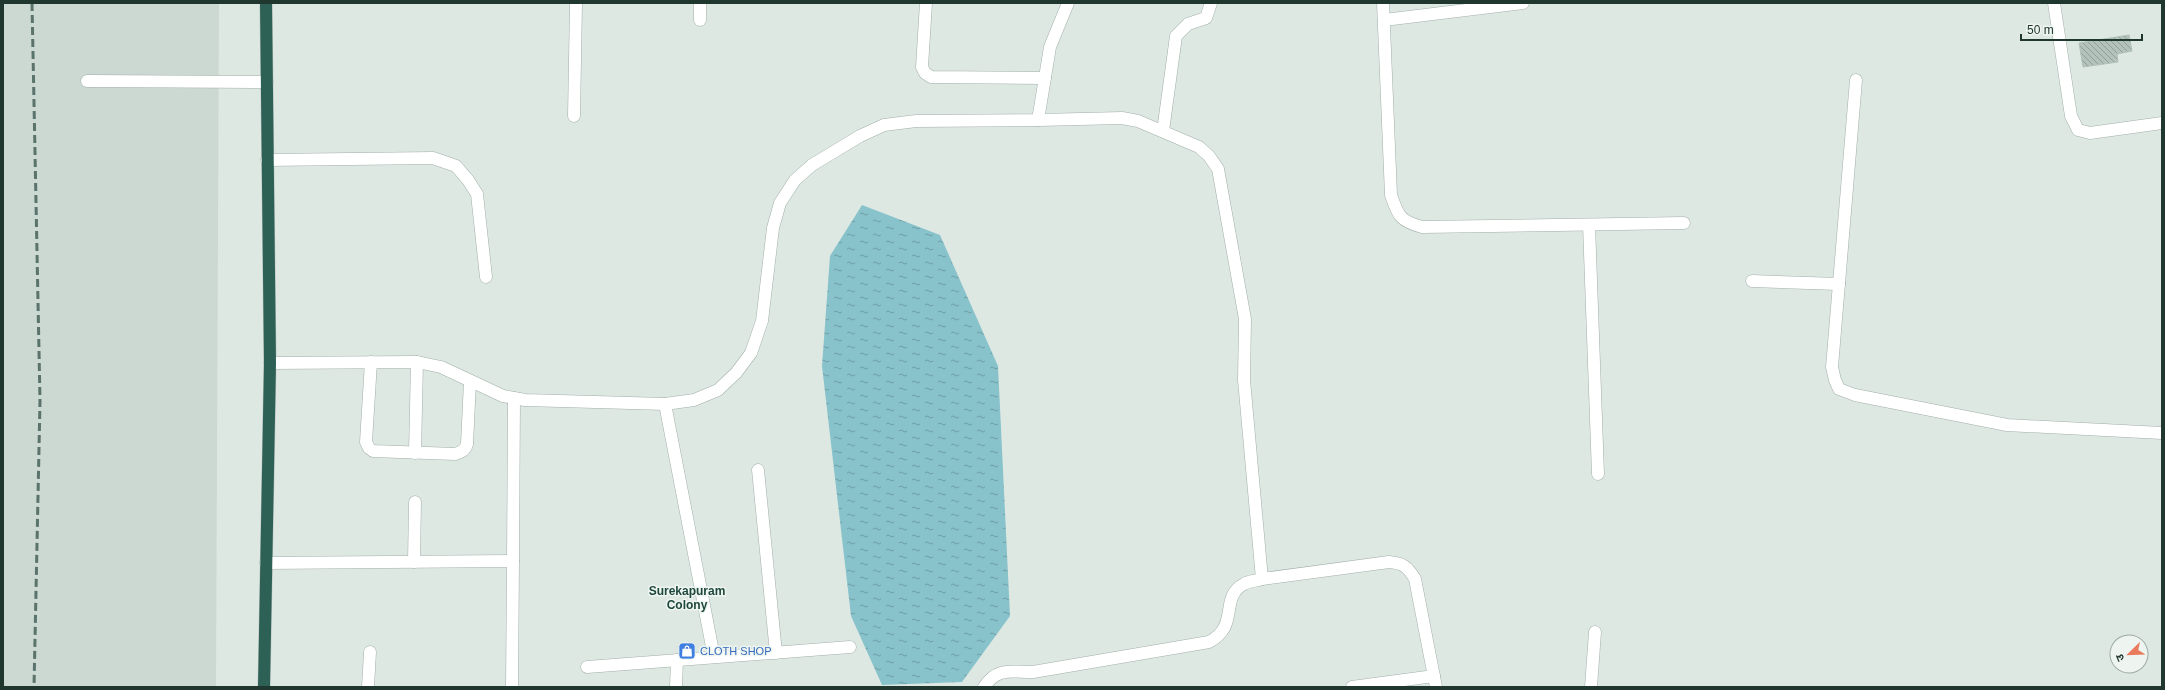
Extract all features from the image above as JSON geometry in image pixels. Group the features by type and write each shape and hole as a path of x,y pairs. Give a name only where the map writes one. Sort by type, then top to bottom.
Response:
{"highway":[{"path":"264,687 270,363 266,3"}],"street":[{"path":"574,116 576,3"},
{"path":"700,3 700,20"},
{"path":"926,3 922,66 925,73 931,77 1045,78"},
{"path":"1038,120 1050,47 1068,3"},
{"path":"1163,131 1176,36 1188,24 1206,18 1211,3"},
{"path":"1383,3 1391,195 1398,214 1407,223 1422,227 1684,223"},
{"path":"1384,20 1523,3"},
{"path":"2054,3 2071,116 2078,130 2090,134 2162,123"},
{"path":"1856,80 1832,367 1837,385 1844,393 2007,425 2162,433"},
{"path":"87,81 267,82"},
{"path":"270,363 417,362 441,367 503,396 543,401 664,404 694,400 718,390 736,373 751,353 762,321 773,228 780,203 795,180 812,165 860,136 884,125 916,121 1122,118 1138,121 1199,147 1209,156 1218,169 1245,319 1245,396 1262,579"},
{"path":"267,160 433,158 456,166 477,194 486,277"},
{"path":"1589,225 1598,474"},
{"path":"1752,281 1839,284"},
{"path":"371,362 366,442 369,448 373,451 386,453 454,454 465,449 470,381"},
{"path":"415,453 417,362"},
{"path":"512,687 514,398"},
{"path":"664,404 714,658"},
{"path":"758,470 776,653"},
{"path":"414,562 415,502"},
{"path":"266,563 514,561"},
{"path":"984,687 993,675 1004,672 1033,672 1209,642 1219,637 1225,630 1231,601 1236,591 1244,584 1262,579 1389,562 1401,563 1409,569 1415,579 1435,682 1352,687"},
{"path":"1591,687 1595,632"},
{"path":"587,667 850,647"},
{"path":"368,687 370,652"},
{"path":"676,687 677,660"}],"shaded area":[{"path":"3,3 219,3 216,687 3,687"}],"water":[{"path":"862,205 940,235 998,366 1010,616 962,682 882,685 851,616 822,366 830,256"}],"building":[{"path":"2129,35 2132,51 2117,54 2118,62 2083,67 2079,43"}],"railway":[{"path":"32,3 40,401 34,687"}],"place":[{"name":"CLOTH SHOP","path":"687,651"}],"district":[{"name":"Surekapuram Colony","path":"687,598"}]}
